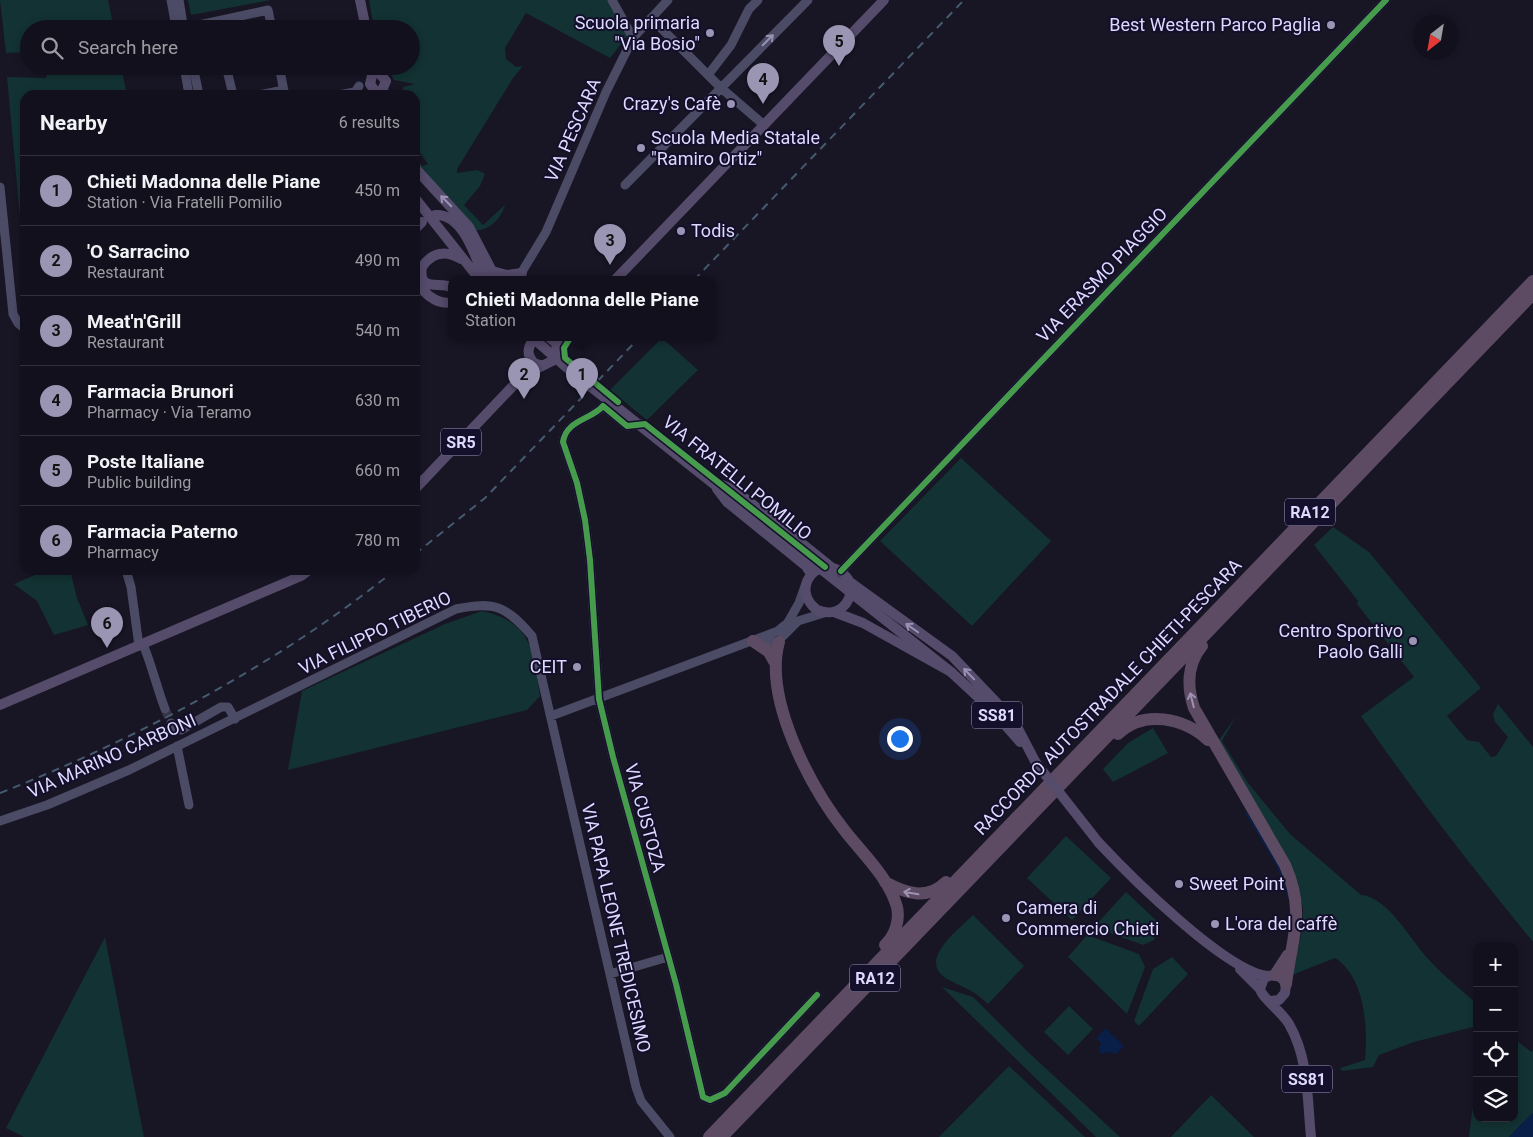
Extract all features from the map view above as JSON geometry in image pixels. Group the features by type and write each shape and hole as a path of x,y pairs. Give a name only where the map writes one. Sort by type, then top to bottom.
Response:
{"highway":[{"name":"RACCORDO AUTOSTRADALE CHIETI-PESCARA","path":"709,1137 1533,281"},
{"name":"RACCORDO AUTOSTRADALE CHIETI-PESCARA","path":"722,1137 1533,294"},
{"path":"1234,605 1230,616 1198,652 1189,677 1190,693 1194,708 1212,744 1285,865 1292,882 1298,914 1286,987"},
{"path":"753,641 769,652 774,661 784,711 805,768 830,812 885,882 896,906 897,923 892,937 877,954 874,965"},
{"path":"774,661 779,642"},
{"path":"1095,749 1110,742 1127,726 1155,719 1187,726 1212,744"},
{"path":"885,882 906,892 922,894 941,887 953,875 967,869"},
{"path":"1271,975 1291,951"}],"main road":[{"path":"360,0 364,20"},
{"path":"619,276 884,0"},
{"path":"420,173 466,222 493,276 519,276"},
{"path":"420,204 477,276"},
{"path":"434,215 440,215 451,220 464,234 483,276"},
{"path":"448,286 427,284 422,277 422,268 429,259 437,254 446,253 466,263"},
{"path":"437,298 436,293 440,286"},
{"path":"420,288 442,303 448,302"},
{"path":"554,341 558,351"},
{"name":"SR5","path":"420,483 512,387 534,370 554,360 563,341"},
{"path":"530,342 534,363 542,366"},
{"name":"SR5","path":"512,387 530,342"},
{"name":"VIA FRATELLI POMILIO","path":"530,342 710,481 951,672 992,710 1099,843 1143,889 1225,954 1254,973 1271,975"},
{"path":"710,481 733,489 790,534 822,569"},
{"path":"710,481 727,502 806,566 841,571 850,582 952,656 1014,721 1036,763"},
{"path":"822,569 806,584 805,591 811,605 829,613 863,623 951,672"},
{"path":"276,585 283,575"},
{"path":"0,705 298,576"},
{"path":"829,613 841,609 850,598 850,582"},
{"name":"VIA FRATELLI POMILIO","path":"1225,954 1260,989"},
{"path":"1260,989 1262,981 1271,975 1282,978 1286,987 1289,1025"},
{"path":"1269,1001 1278,1000 1286,987"},
{"name":"SS81","path":"1260,989 1264,998 1276,1007 1289,1025 1304,1060 1311,1137"}],"street":[{"path":"171,0 179,20"},
{"path":"179,0 181,20"},
{"path":"612,0 633,38"},
{"name":"VIA PESCARA","path":"519,276 546,232 606,92 633,38 668,0"},
{"path":"708,75 731,45 750,9 758,0"},
{"path":"625,185 808,0"},
{"name":"VIA ERASMO PIAGGIO","path":"841,571 1386,0"},
{"path":"234,20 268,10 270,20"},
{"path":"651,18 720,87 764,125"},
{"path":"185,75 188,90"},
{"path":"195,75 198,90"},
{"path":"228,75 232,90"},
{"path":"281,75 284,90"},
{"path":"360,90 377,82"},
{"path":"0,187 4,264 13,314 20,325"},
{"name":"VIA FRATELLI POMILIO","path":"603,406 627,426 645,424 822,569"},
{"name":"VIA CUSTOZA","path":"603,406 593,416 574,423 564,436 563,442 577,483 585,520 591,569 600,699 613,756 668,957 701,1092 706,1100 715,1099 725,1093 817,995"},
{"path":"128,575 141,645 152,666 156,685 165,709"},
{"path":"779,642 785,625 799,603 806,584"},
{"name":"VIA FILIPPO TIBERIO","path":"235,719 456,609 480,604 501,608 518,620 532,636 551,716"},
{"path":"779,642 798,621 829,613"},
{"path":"551,716 753,641 778,631 785,625"},
{"path":"753,641 779,642"},
{"path":"171,723 181,730 220,707 228,707 235,719"},
{"name":"VIA PAPA LEONE TREDICESIMO","path":"551,716 638,1094 653,1118 670,1137"},
{"name":"VIA MARINO CARBONI","path":"0,821 47,805 128,770 235,719"},
{"path":"177,746 190,805"},
{"path":"610,974 668,957"}],"green space":[{"path":"0,0 108,0 112,20 20,20 20,52 6,53"},
{"path":"188,0 271,0 191,15"},
{"path":"369,0 609,0 628,35 610,58 526,13 505,48 506,59 516,67 523,66 513,78 457,169 457,173 477,170 485,174 480,186 464,205 483,225 505,205 494,223 485,229 475,230 420,171 420,163 423,166 428,164 420,153 420,90 403,90 403,87 415,84 394,80 392,75 420,75 420,20 372,20"},
{"path":"47,75 123,75 126,90 20,90 20,216 7,77 46,78"},
{"path":"659,341 665,341 698,370 647,420 610,390"},
{"path":"961,458 1051,541 972,626 880,541"},
{"path":"1333,527 1369,552 1481,688 1447,716 1467,740 1479,742 1491,757 1496,756 1508,737 1495,722 1493,714 1498,704 1533,747 1533,942 1445,831 1361,716 1414,677 1314,545"},
{"path":"35,575 71,575 77,598 88,625 54,635 37,601 14,584"},
{"path":"482,611 499,616 511,623 520,631 532,652 540,696 527,710 288,770 302,691 445,624"},
{"path":"1237,715 1222,741 1248,783 1290,834 1361,895 1371,898 1390,912 1431,962 1473,1000 1473,1027 1414,1042 1379,1055 1373,1067 1342,1071 1340,1068 1365,1060 1365,1018 1353,977 1345,966 1335,958 1292,975 1302,931 1303,909 1298,884 1286,857 1216,744"},
{"path":"1153,728 1168,753 1113,782 1103,769 1128,743"},
{"path":"1066,836 1111,878 1072,920 1027,878"},
{"path":"1126,892 1159,923 1154,940 1143,945 1094,927"},
{"path":"973,915 1024,966 988,1004 975,993 941,975 936,966 941,948"},
{"path":"1087,935 1139,954 1145,967 1127,1014 1068,957"},
{"path":"105,937 144,1137 24,1137 6,1128"},
{"path":"1172,957 1188,974 1139,1026 1134,1021 1153,969"},
{"path":"942,987 973,997 1028,1052 1120,1137 1096,1137"},
{"path":"1069,1006 1093,1029 1068,1055 1044,1032"},
{"path":"1518,1041 1531,1052 1533,1050 1533,1113 1509,1137 1469,1137 1473,1109 1473,1122 1518,1122"},
{"path":"1009,1066 1085,1137 939,1137"},
{"path":"1211,1095 1254,1137 1171,1137"}],"water":[{"path":"1105,1028 1124,1046 1116,1054 1107,1052 1102,1054 1099,1051 1101,1043 1096,1039"},
{"path":"1533,1113 1533,1137 1509,1137 1529,1116"}],"waterway":[{"path":"1246,813 1277,864 1289,898"}],"tunnel":[{"path":"165,709 171,723"}],"railway":[{"path":"698,276 964,0"},
{"path":"420,550 485,498 636,341"},
{"path":"0,793 52,772 103,748 206,696 304,636 351,604 389,575"}],"cycle path":[{"path":"841,571 1386,0"},
{"path":"568,341 564,348 565,358 618,402"},
{"path":"817,995 725,1093 710,1100 703,1097 676,984 613,757 599,699 590,560 585,520 577,483 563,442 565,435 574,425 603,406 627,426 645,424 825,567"}],"place":[{"name":"Best Western Parco Paglia","path":"1331,25"},
{"name":"Scuola primaria \"Via Bosio\"","path":"710,33"},
{"name":"Poste Italiane","path":"839,66"},
{"name":"Crazy's Cafè","path":"731,104"},
{"name":"Farmacia Brunori","path":"763,104"},
{"name":"Scuola Media Statale \"Ramiro Ortiz\"","path":"641,148"},
{"name":"Todis","path":"681,231"},
{"name":"Meat'n'Grill","path":"610,265"},
{"name":"'O Sarracino","path":"524,399"},
{"name":"Chieti Madonna delle Piane","path":"582,399"},
{"name":"Centro Sportivo Paolo Galli","path":"1413,641"},
{"name":"Farmacia Paterno","path":"107,648"},
{"name":"CEIT","path":"577,667"},
{"name":"Sweet Point","path":"1179,884"},
{"name":"Camera di Commercio Chieti","path":"1006,918"},
{"name":"L'ora del caffè","path":"1215,924"}]}
